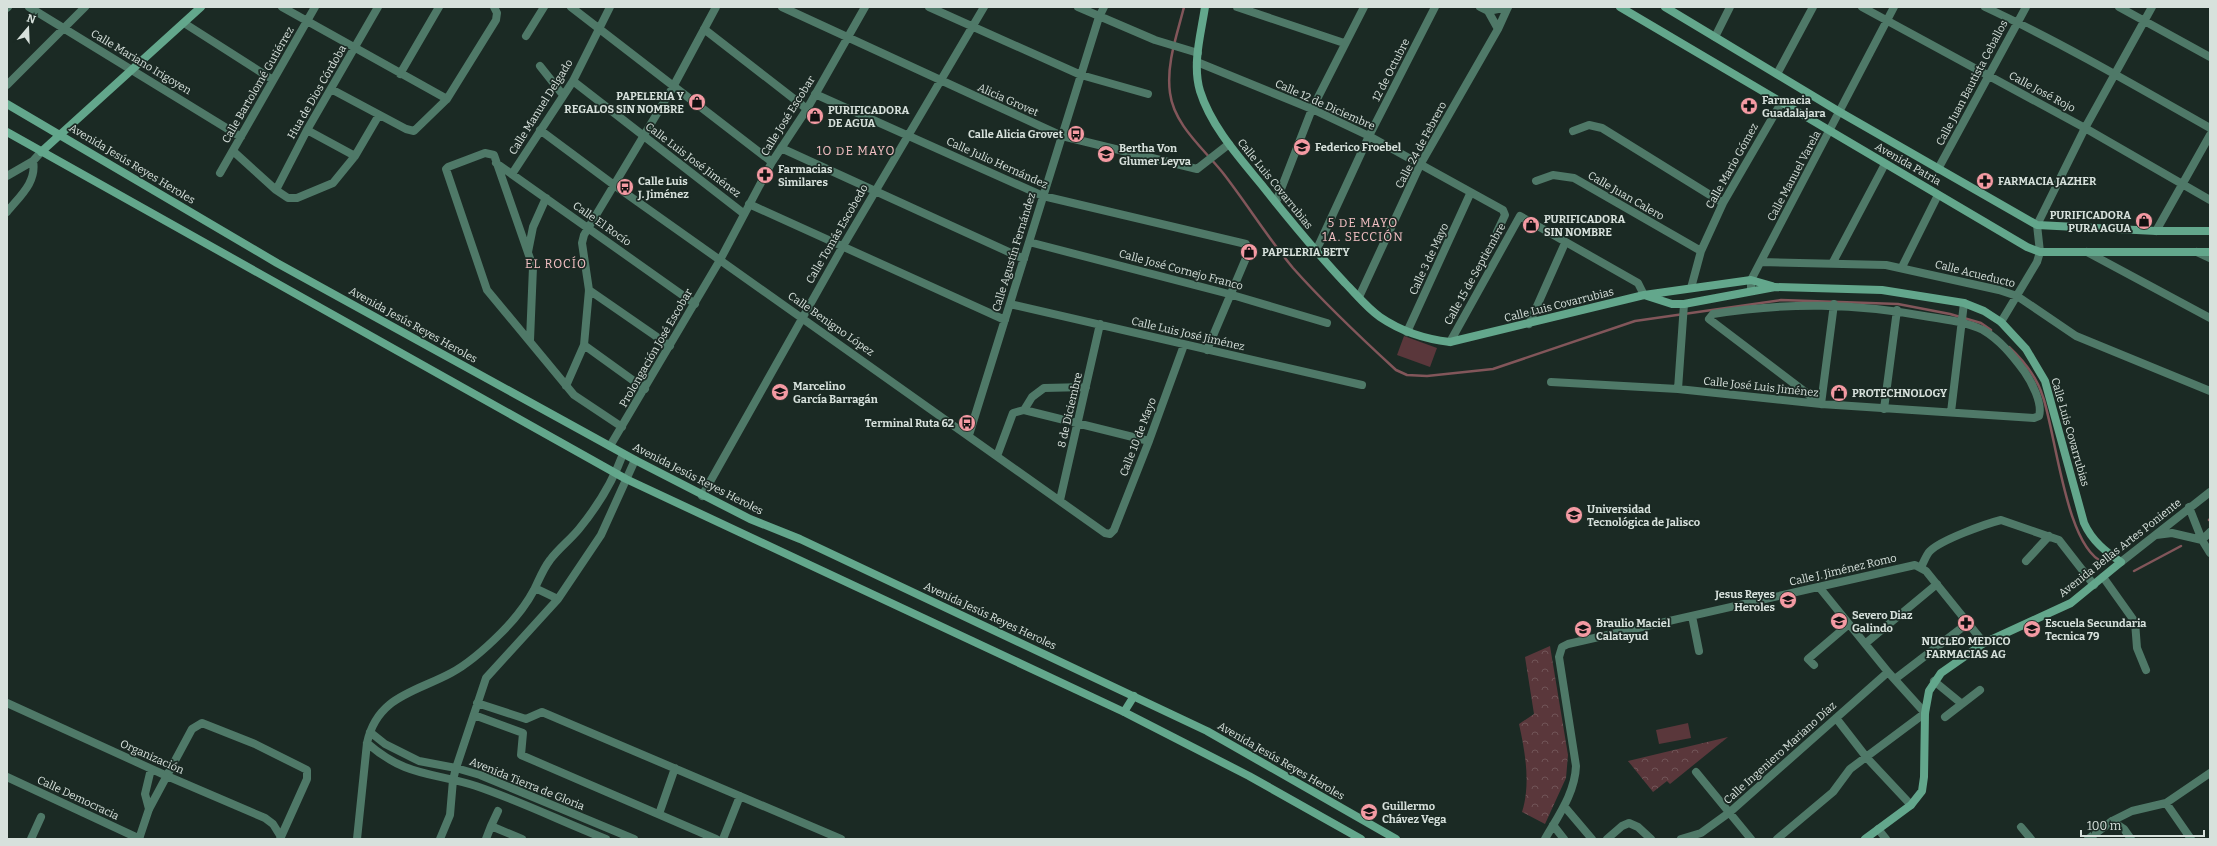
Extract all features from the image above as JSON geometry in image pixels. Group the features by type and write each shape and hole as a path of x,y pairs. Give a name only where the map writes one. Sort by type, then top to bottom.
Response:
{"street":[{"name":"Calle Mariano Irigoyen","path":"29,7 241,137"},
{"path":"7,85 85,7"},
{"path":"7,176 34,161 59,134 201,7"},
{"path":"282,7 447,99"},
{"name":"Calle Bartolomé Gutiérrez","path":"220,173 315,7"},
{"name":"Hua de Dios Córdoba","path":"276,190 307,130 378,7"},
{"path":"400,74 439,7"},
{"path":"526,36 544,7"},
{"path":"571,7 772,162"},
{"name":"Calle Manuel Delgado","path":"512,174 573,81 598,28 610,7"},
{"name":"Alicia Grovet","path":"782,7 1062,136 1198,169 1204,166 1229,144"},
{"name":"Calle José Escobar","path":"720,260 743,213 772,162 807,109 865,7"},
{"path":"930,7 1081,75 1148,94"},
{"name":"Calle Tomás Escobedo","path":"702,496 874,192 984,7"},
{"path":"1078,7 1155,40 1198,53"},
{"name":"Calle Agustín Fernández","path":"969,436 1099,17 1104,7"},
{"name":"Calle Luis Covarrubias","path":"1205,7 1197,62 1198,83 1204,103 1229,144 1316,251 1359,297 1378,316 1407,332 1429,340 1450,342 1644,295 1751,280 1775,287"},
{"path":"1237,7 1344,43"},
{"path":"1276,202 1312,109 1344,43 1364,7"},
{"name":"12 de Octubre","path":"1316,251 1369,136 1435,7"},
{"path":"1480,7 1488,12 1498,29"},
{"path":"1488,12 1508,7"},
{"name":"Calle 24 de Febrero","path":"1359,297 1420,165 1498,29 1508,7"},
{"name":"Avenida Patria","path":"1665,7 1838,111 2037,225 2156,231 2210,231"},
{"path":"1714,37 1730,7"},
{"path":"1777,74 1813,7"},
{"name":"Calle José Rojo","path":"1862,7 2085,128 2210,200"},
{"name":"Calle Manuel Varela","path":"1751,291 1751,280 1829,132 1838,111 1894,7"},
{"path":"1985,7 2018,22 2114,73 2210,128"},
{"name":"Calle Juan Bautista Ceballos","path":"1938,169 2026,7"},
{"path":"2119,7 2210,57"},
{"path":"2001,322 2037,262 2040,252 2037,225 2114,73 2152,7"},
{"path":"566,386 584,345 590,290 582,243 587,227 673,87 704,29 712,8"},
{"name":"Avenida Patria","path":"1625,8 1829,132 2027,246 2040,252 2210,252"},
{"path":"331,89 411,132 418,128 447,99 496,20 496,10"},
{"path":"184,22 273,80"},
{"path":"704,29 807,109"},
{"name":"Calle 12 de Diciembre","path":"1197,62 1312,109 1369,136 1470,194 1505,212 1497,232"},
{"path":"540,66 563,95"},
{"name":"Calle Luis José Jiménez","path":"573,81 743,213"},
{"name":"Calle Julio Hernández","path":"815,94 1043,196 1244,243 1248,246 1249,251 1229,294"},
{"name":"Calle Mario Gómez","path":"1691,288 1701,251 1722,203 1781,103"},
{"name":"Avenida Jesús Reyes Heroles","path":"7,104 277,263 702,496 750,519 807,542 1207,731 1396,839"},
{"path":"233,152 276,190 288,198 297,198 329,186 355,156 379,115"},
{"path":"1573,131 1589,125 1602,128 1722,203"},
{"path":"307,130 355,156"},
{"name":"Calle Benigno López","path":"540,130 614,185 1105,533 1110,534"},
{"path":"7,132 626,479 1124,712 1249,776 1361,839"},
{"path":"2156,231 2210,135"},
{"path":"781,148 874,192 1024,259"},
{"path":"530,340 534,284 533,266 518,230 494,155 490,153 448,167 446,169 484,285 579,400 622,427"},
{"path":"7,212 33,180 35,170 34,161"},
{"name":"Calle El Rocío","path":"496,163 694,304"},
{"path":"1833,262 1885,164"},
{"name":"Calle Juan Calero","path":"1536,181 1553,175 1574,178 1701,251"},
{"name":"Calle 3 de Mayo","path":"1407,332 1470,194"},
{"path":"1902,267 1938,195"},
{"path":"528,252 533,227 546,198"},
{"name":"Calle Luis José Jiménez","path":"749,204 1005,320"},
{"name":"Calle 15 de Septiembre","path":"1450,342 1520,216 1565,243"},
{"name":"Calle José Cornejo Franco","path":"1029,242 1229,294 1327,323"},
{"path":"1529,324 1565,243 1638,283 1644,295"},
{"path":"2087,252 2210,318"},
{"path":"2198,252 2210,258"},
{"name":"Prolongación José Escobar","path":"610,446 720,260"},
{"name":"Calle Acueducto","path":"1761,262 1870,263 1902,267 2017,296 2076,336 2210,390"},
{"name":"Calle Luis Covarrubias","path":"1644,295 1684,307 1751,291 1775,287 1882,290 1963,314 1984,311 2001,322 2026,349 2045,381 2088,532 2102,548 2121,562"},
{"path":"590,290 670,346"},
{"path":"1207,350 1229,294"},
{"name":"Calle Luis José Jiménez","path":"1010,304 1362,385"},
{"path":"1834,304 1821,404 1709,319 1713,314 1791,304 1834,304 1963,314 1951,412"},
{"path":"1678,389 1684,307"},
{"path":"1884,409 1897,310"},
{"name":"Calle José Luis Jiménez","path":"1551,382 1678,389 1884,409 2034,418 2039,416 2040,409 2030,382 2010,353 1963,314"},
{"name":"8 de Diciembre","path":"1060,500 1079,423 1100,324"},
{"path":"584,345 645,389"},
{"name":"Calle 10 de Mayo","path":"1110,534 1114,530 1149,441 1184,345"},
{"path":"1024,410 1032,397 1044,388 1086,387"},
{"path":"997,456 1013,413 1024,410 1149,441"},
{"path":"357,839 367,743 370,732 382,712 393,702 413,689 452,673 471,661 502,632 535,588 549,561 578,530 616,473 623,454"},
{"path":"440,839 450,815 453,780 456,768 486,678 558,599 601,535 635,460"},
{"name":"Avenida Bellas Artes Poniente","path":"1866,839 1911,804 1922,791 1924,784 1924,713 1929,691 1934,681 1941,673 1984,643 2071,603 2189,507 2210,492"},
{"path":"2189,507 2202,540 2210,553"},
{"path":"1984,643 1937,584 1921,567 1928,553 1934,548 1966,532 2001,520 2059,540 2094,585"},
{"path":"2202,540 2210,532"},
{"path":"2156,535 2172,533 2202,540"},
{"path":"2026,561 2049,536"},
{"name":"Calle J. Jiménez Romo","path":"1564,806 1574,785 1576,766 1559,657 1562,647 1568,644 1915,565 1921,567"},
{"path":"2103,577 2135,622 2137,648 2146,670"},
{"path":"1866,643 1937,584"},
{"path":"1777,839 1833,792 1850,769 1867,758 1924,713 1818,587"},
{"path":"535,588 558,599"},
{"path":"1692,616 1699,651"},
{"path":"1895,679 1968,623"},
{"path":"1814,665 1808,658 1849,624"},
{"name":"Calle Ingeniero Mariano Díaz","path":"1681,839 1701,833 1730,812 1888,672"},
{"path":"1934,681 1962,704"},
{"path":"1945,717 1980,690"},
{"path":"1124,712 1134,696"},
{"name":"Organización","path":"7,703 151,769 265,818 273,824 280,838"},
{"path":"477,703 526,719 542,712 841,839"},
{"path":"474,715 523,733 521,755 716,839"},
{"path":"1834,720 1867,758 1911,804"},
{"path":"139,839 149,809 192,729 198,724 206,723 255,744 306,770 307,779 280,838"},
{"name":"Avenida Tierra de Gloria","path":"370,732 384,744 413,759 438,766 456,768 480,776 634,839"},
{"name":"Avenida Tierra de Gloria","path":"367,743 384,757 404,768 476,787 606,839"},
{"path":"659,814 675,768"},
{"path":"149,809 145,794 151,769"},
{"path":"1696,772 1751,839"},
{"name":"Calle Democracia","path":"7,776 139,839"},
{"path":"2088,839 2112,821 2132,811 2166,803 2209,776"},
{"path":"723,839 740,796"},
{"path":"2166,803 2191,839"},
{"path":"1545,839 1564,806 1592,839"},
{"path":"486,839 498,810"},
{"path":"31,839 41,817"},
{"path":"2112,821 2124,829 2131,839"},
{"path":"1607,839 1622,826 1629,823 1638,827 1650,839"},
{"path":"491,826 522,839"},
{"path":"1553,826 1564,839"},
{"path":"2021,826 2031,839"},
{"path":"1878,829 1886,839"}],"green space":[{"path":"1404,336 1437,348 1430,367 1397,355"},
{"path":"1550,646 1568,755 1566,778 1545,824 1522,812 1525,801 1527,779 1525,756 1519,724 1534,714 1525,657"},
{"path":"1688,723 1691,738 1659,744 1656,730"},
{"path":"1728,737 1670,784 1667,781 1653,792 1628,761"}],"waterway":[{"path":"1184,7 1173,50 1169,82 1170,93 1177,116 1191,136 1223,173 1293,268 1369,345 1396,370 1407,375 1427,376 1493,369 1635,321 1781,300 1898,304 1950,314 1981,323 1991,330"},
{"path":"2009,347 2020,358 2037,383 2048,414 2071,513 2080,535 2090,552 2103,562"},
{"path":"2134,571 2181,546"}],"place":[{"name":"PAPELERIA Y REGALOS SIN NOMBRE","path":"697,102"},
{"name":"Farmacia Guadalajara","path":"1749,106"},
{"name":"PURIFICADORA DE AGUA","path":"815,116"},
{"name":"Calle Alicia Grovet","path":"1076,134"},
{"name":"Federico Froebel","path":"1302,147"},
{"name":"Bertha Von Glumer Leyva","path":"1106,154"},
{"name":"Farmacias Similares","path":"765,175"},
{"name":"FARMACIA JAZHER","path":"1985,181"},
{"name":"Calle Luis J. Jiménez","path":"625,187"},
{"name":"PURIFICADORA PURA AGUA","path":"2144,221"},
{"name":"PURIFICADORA SIN NOMBRE","path":"1531,225"},
{"name":"PAPELERIA BETY","path":"1249,252"},
{"name":"Marcelino García Barragán","path":"780,392"},
{"name":"PROTECHNOLOGY","path":"1839,393"},
{"name":"Terminal Ruta 62","path":"967,423"},
{"name":"Universidad Tecnológica de Jalisco","path":"1574,515"},
{"name":"Jesus Reyes Heroles","path":"1788,600"},
{"name":"Severo Diaz Galindo","path":"1839,621"},
{"name":"NUCLEO MEDICO FARMACIAS AG","path":"1966,623"},
{"name":"Braulio Maciel Calatayud","path":"1583,629"},
{"name":"Escuela Secundaria Tecnica 79","path":"2032,629"},
{"name":"Guillermo Chávez Vega","path":"1369,812"}],"district":[{"name":"1O DE MAYO","path":"856,151"},
{"name":"5 DE MAYO 1A. SECCIÓN","path":"1363,230"},
{"name":"EL ROCÍO","path":"556,264"}]}
